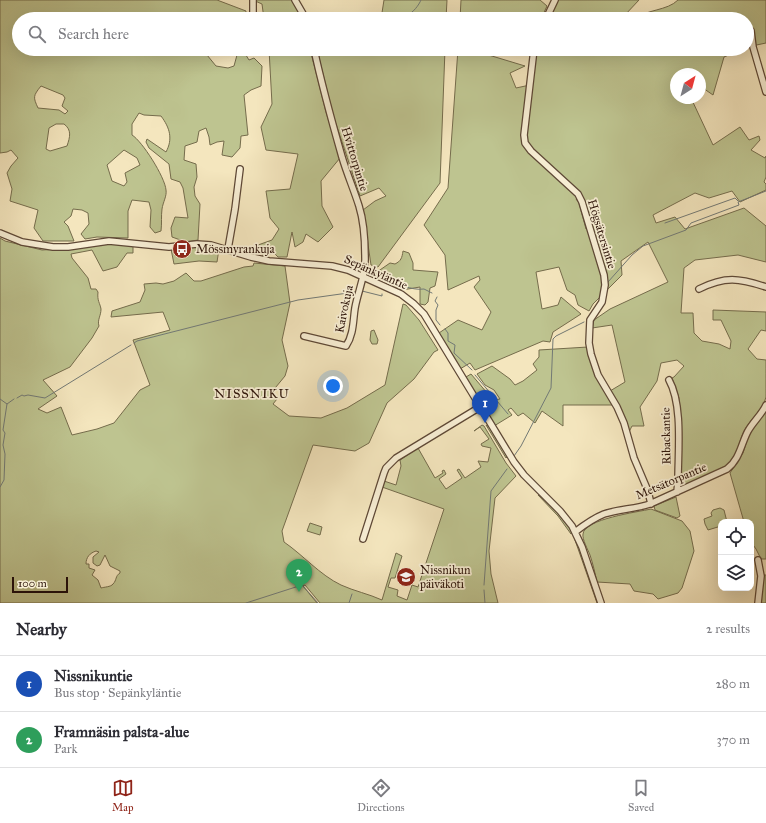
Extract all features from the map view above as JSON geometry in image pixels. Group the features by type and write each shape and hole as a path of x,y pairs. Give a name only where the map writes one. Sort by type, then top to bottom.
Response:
{"street":[{"path":"253,0 253,12"},
{"path":"295,0 302,12"},
{"path":"549,12 555,0"},
{"path":"754,48 766,92"},
{"name":"Hvittorpintie","path":"316,56 324,95 360,211 365,241 363,276"},
{"name":"Högsätersintie","path":"533,56 524,135 525,143 531,151 578,194 582,202 604,275 605,285 602,302 590,320 589,343 591,354 598,376 617,407 624,423 634,458 648,491 651,504"},
{"path":"228,249 240,169"},
{"name":"Sepänkyläntie","path":"0,233 22,242 53,247 68,247 109,241 169,247 197,244 211,245 269,261 332,266 348,270 401,294 419,309 435,331 517,466 560,511 575,532 582,547 602,603"},
{"name":"Kaivokuja","path":"304,336 346,346 349,342 363,276"},
{"path":"699,289 723,280 738,279 766,287"},
{"name":"Ribackantie","path":"669,380 674,389 678,412 677,492"},
{"name":"Metsätorpantie","path":"575,532 604,514 651,504 727,470 732,466 740,452 747,433 766,405"},
{"path":"363,538 379,487 386,468 390,463 480,406"},
{"path":"758,560 760,567 760,585 758,603"}],"green space":[{"path":"0,0 217,0 246,11 12,12 12,56 208,56 216,66 228,68 234,66 237,56 246,56 249,60 254,58 262,66 261,86 244,95 248,135 241,136 240,148 232,157 222,155 224,141 210,145 206,128 199,131 197,142 185,146 184,160 196,164 197,177 194,187 195,196 200,204 198,240 186,242 172,237 171,228 175,217 188,218 183,188 180,182 171,179 169,164 149,148 146,142 147,139 166,152 170,134 167,125 161,116 144,115 139,113 132,124 132,135 141,144 152,160 165,184 166,195 162,209 161,231 155,233 150,227 151,210 149,202 132,200 128,211 128,238 97,237 85,239 81,234 89,224 88,213 82,210 73,209 71,216 64,222 68,226 74,241 43,241 34,228 38,210 10,201 12,189 7,173 18,158 11,150 0,153","holes":["41,86 63,95 65,98 62,106 68,111 65,114 59,110 38,108 35,101 36,92","56,124 64,124 67,126 70,134 69,140 67,146 50,151 46,149 49,128","124,150 137,158 140,165 125,173 127,182 124,186 112,181 107,165"]},
{"path":"253,0 293,0 299,12 263,12 262,4"},
{"path":"384,0 447,0 446,12 382,12"},
{"path":"461,0 540,0 547,6 544,12 460,12"},
{"path":"555,0 639,0 628,12 549,12"},
{"path":"678,0 766,0 766,43 754,46 754,12 648,12 673,4"},
{"path":"269,56 312,56 326,112 340,158 321,181 322,206 333,227 318,242 306,234 303,242 295,247 292,232 287,257 278,257 274,253 263,256 258,245 272,240 279,229 270,218 266,191 290,189 298,154 266,150 261,127 272,104"},
{"path":"318,56 445,56 440,183 378,267 371,265 363,210 375,201 386,196 379,188 360,196 334,118"},
{"path":"457,56 492,56 525,66 510,73 516,88 530,85 533,56 726,56 724,57 713,95 706,90 706,68 670,68 670,104 694,104 713,145 740,127 749,140 759,136 760,140 751,150 765,158 766,156 766,177 764,182 766,184 766,190 740,202 732,191 709,198 695,193 653,215 656,223 675,217 685,229 744,208 766,226 766,262 738,255 695,260 684,268 681,313 693,313 694,333 702,341 719,344 730,349 731,341 721,320 713,320 713,310 766,312 766,331 761,330 748,349 757,359 766,360 766,397 762,406 744,431 732,461 725,469 681,488 679,486 679,398 672,378 684,366 677,360 661,363 657,381 640,407 644,426 632,426 629,432 610,391 625,382 612,325 592,328 594,320 610,309 668,282 648,242 621,261 622,275 593,304 589,311 578,305 575,295 567,290 559,267 536,272 542,309 558,305 561,297 581,314 553,332 550,342 543,341 475,370 470,363 460,369 439,333 458,320 482,330 491,312 474,287 480,280 479,276 448,290 445,255 424,225 448,188","holes":["576,199 582,202 590,227 586,229 579,203"]},
{"path":"0,238 5,241 42,250 76,248 104,243 133,244 133,253 127,253 117,267 103,271 92,250 71,254 72,258 88,278 91,289 96,289 98,292 98,300 101,309 98,322 99,326 92,338 70,367 43,380 57,396 38,409 47,413 61,407 72,435 114,423 140,390 150,385 133,340 170,330 163,312 111,317 112,311 140,302 145,290 144,284 163,284 174,281 186,273 194,281 201,281 244,267 253,266 254,263 285,266 290,303 282,340 288,366 285,376 271,393 277,399 273,404 289,416 321,418 347,408 385,385 403,304 406,305 419,320 438,350 434,352 414,379 387,403 369,443 355,451 313,445 282,531 284,542 326,576 341,585 382,600 396,553 402,556 395,578 391,578 388,587 398,590 397,596 407,600 412,585 418,587 444,509 382,487 384,481 396,485 401,466 400,460 418,448 435,478 443,473 442,471 444,470 446,474 439,479 446,489 462,478 457,470 459,469 465,478 481,467 478,461 488,462 491,448 482,446 481,444 489,439 480,427 474,431 482,425 516,476 495,498 489,551 491,574 498,603 320,603 305,585 303,586 317,603 0,603","holes":["96,551 99,552 93,557 93,563 97,566 100,565 105,555 110,566 120,571 112,585 101,588 98,580 92,575 95,570 89,568 89,564 86,564 90,554"]},
{"path":"206,246 219,249 217,262 199,261 174,264 171,249"},
{"path":"403,251 409,253 413,263 413,270 438,272 435,286 430,288 428,302 425,305 420,304 420,287 402,290 376,276 377,272 390,263 395,264 399,262"},
{"path":"374,330 378,340 377,344 372,344 370,340 371,331"},
{"path":"588,347 615,405 563,405 563,426 542,411 535,423 523,413 518,416 511,408 508,410 512,415 494,426 477,395 468,383 466,377 471,374 493,400 500,399 494,390 485,385 477,374 492,366 510,379 515,385 523,381 537,370 533,364 539,357 539,350"},
{"path":"766,411 766,559 761,559 754,546 754,519 743,519 730,473 743,453 749,434"},
{"path":"486,425 491,428 508,456 506,458"},
{"path":"540,494 563,516 570,527 572,532 571,534 558,516 538,495"},
{"path":"676,497 680,516 677,518 655,510 654,506"},
{"path":"720,508 724,510 726,519 718,519 718,527 708,530 704,519 712,516 711,513 713,510"},
{"path":"651,509 682,521 690,531 694,551 682,588 678,593 658,599 653,594 634,591 630,584 597,582 591,558 583,539 583,534 586,529 592,524 602,520"},
{"path":"310,523 322,527 320,535 307,531"},
{"path":"576,539 599,603 597,603 575,540"},
{"path":"762,575 766,575 766,603 759,603"}],"waterway":[{"path":"412,12 421,0"},
{"path":"608,282 632,255 643,246 686,230 691,223 739,205 738,202 766,191"},
{"path":"665,223 735,198 738,201"},
{"path":"388,284 397,284 414,289 424,289 432,293"},
{"path":"362,291 382,296 382,294"},
{"path":"134,343 298,300 355,292"},
{"path":"437,297 435,301 438,305 436,310 436,320 440,325"},
{"path":"514,456 521,446 551,388 553,339 584,322"},
{"path":"445,329 448,333 448,341 455,345 454,353 472,370"},
{"path":"17,398 22,395 45,398 131,345"},
{"path":"475,375 508,414"},
{"path":"0,399 7,404 14,399"},
{"path":"0,487 4,480 5,454 3,445 5,433 3,430 7,404"},
{"path":"484,585 491,491 507,469"},
{"path":"246,603 302,585 318,603"},
{"path":"484,590 485,603"},
{"path":"349,603 352,594"}],"place":[{"name":"Mössmyrankuja","path":"182,249"},
{"name":"Nissnikuntie","path":"485,423"},
{"name":"Nissnikun päiväkoti","path":"406,577"},
{"name":"Framnäsin palsta-alue","path":"299,592"}],"district":[{"name":"NISSNIKU","path":"252,394"}]}
